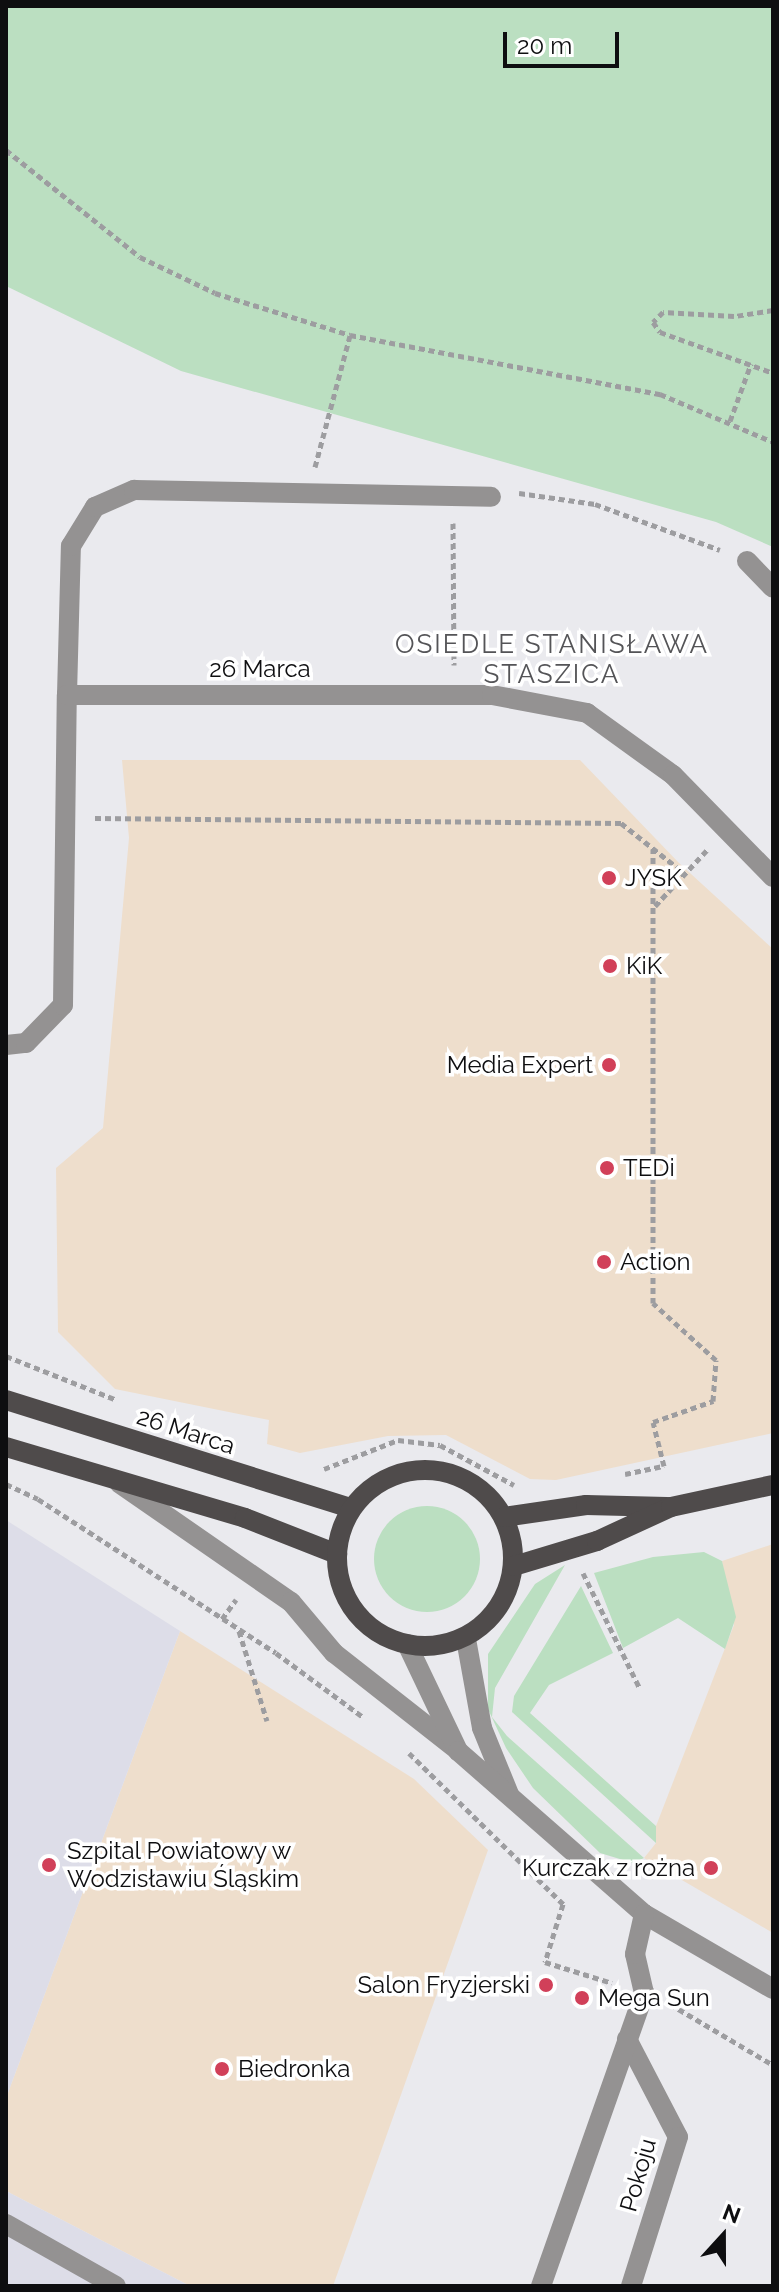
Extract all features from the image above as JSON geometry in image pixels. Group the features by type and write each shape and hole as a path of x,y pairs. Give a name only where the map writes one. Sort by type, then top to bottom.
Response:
{"main road":[{"name":"26 Marca","path":"6,1400 350,1508"},
{"path":"6,1447 245,1518 337,1554"},
{"path":"439,1471 480,1488 504,1517 514,1566 500,1606 466,1639 438,1646 407,1644 379,1633 356,1613 342,1586 337,1554 350,1508 395,1475 439,1471"},
{"path":"514,1566 597,1541 671,1507 773,1485"},
{"path":"504,1517 586,1505 671,1507"}],"street":[{"path":"6,1045 26,1043 63,1005 71,546 95,507 134,490 491,497"},
{"path":"747,561 773,588"},
{"name":"26 Marca","path":"67,695 492,695 587,713 673,775 773,877"},
{"path":"119,1483 291,1602 334,1653 458,1751 512,1802 644,1914 773,1989"},
{"path":"466,1639 482,1728 512,1802"},
{"path":"407,1644 458,1751"},
{"path":"541,2286 644,1993 635,1954 644,1914"},
{"name":"Pokoju","path":"627,2039 678,2137 631,2286"},
{"path":"6,2224 116,2286"}],"path":[{"path":"6,150 140,257 215,293 350,335 660,394 730,421 773,442"},
{"path":"773,310 734,316 663,312 653,322 660,332 773,373"},
{"path":"306,494 350,335"},
{"path":"730,421 751,364"},
{"path":"491,497 536,492 595,504 645,518 747,561"},
{"path":"453,498 454,671"},
{"path":"65,817 621,823 684,873"},
{"path":"653,849 653,1303 716,1360 713,1401 653,1422 664,1466"},
{"path":"655,906 708,849"},
{"path":"6,1484 38,1499 239,1630 371,1723"},
{"path":"581,1569 639,1687"},
{"path":"239,1630 267,1721"},
{"path":"404,1749 563,1904 545,1962 644,1993 773,2065"}],"shaded area":[{"path":"122,760 580,760 679,863 773,949 773,1433 556,1480 530,1479 446,1435 388,1436 300,1453 267,1444 269,1420 115,1389 58,1332 56,1168 103,1128 129,838"},
{"name":"Szpital Powiatowy w Wodzisławiu Śląskim","path":"6,1520 180,1631 6,2098"},
{"path":"773,1544 773,1933 644,1858 656,1843 656,1826 734,1625 722,1561"},
{"path":"180,1631 414,1779 488,1850 333,2286 190,2286 6,2191 6,2098"},
{"path":"6,2191 190,2286 6,2286"}],"green space":[{"path":"6,6 773,6 773,547 716,522 181,371 6,286"},
{"path":"427,1506 447,1510 465,1521 476,1539 480,1559 476,1579 465,1597 447,1608 427,1612 407,1608 389,1597 378,1579 374,1559 378,1539 389,1521 407,1510"},
{"path":"704,1552 722,1561 736,1617 725,1649 678,1618 623,1648 594,1573 653,1557"},
{"path":"565,1565 495,1688 492,1717 507,1736 644,1858 633,1863 600,1853 533,1788 506,1748 488,1709 488,1654 535,1584"},
{"path":"581,1586 613,1653 549,1685 530,1713 656,1826 656,1843 512,1712 514,1696"}],"place":[{"name":"JYSK","path":"609,878"},
{"name":"KiK","path":"610,966"},
{"name":"Media Expert","path":"609,1065"},
{"name":"TEDi","path":"607,1168"},
{"name":"Action","path":"604,1262"},
{"name":"Szpital Powiatowy w Wodzisławiu Śląskim","path":"49,1865"},
{"name":"Kurczak z rożna","path":"711,1868"},
{"name":"Salon Fryzjerski","path":"546,1985"},
{"name":"Mega Sun","path":"582,1998"},
{"name":"Biedronka","path":"222,2069"}],"district":[{"name":"OSIEDLE STANISŁAWA STASZICA","path":"552,660"}]}
